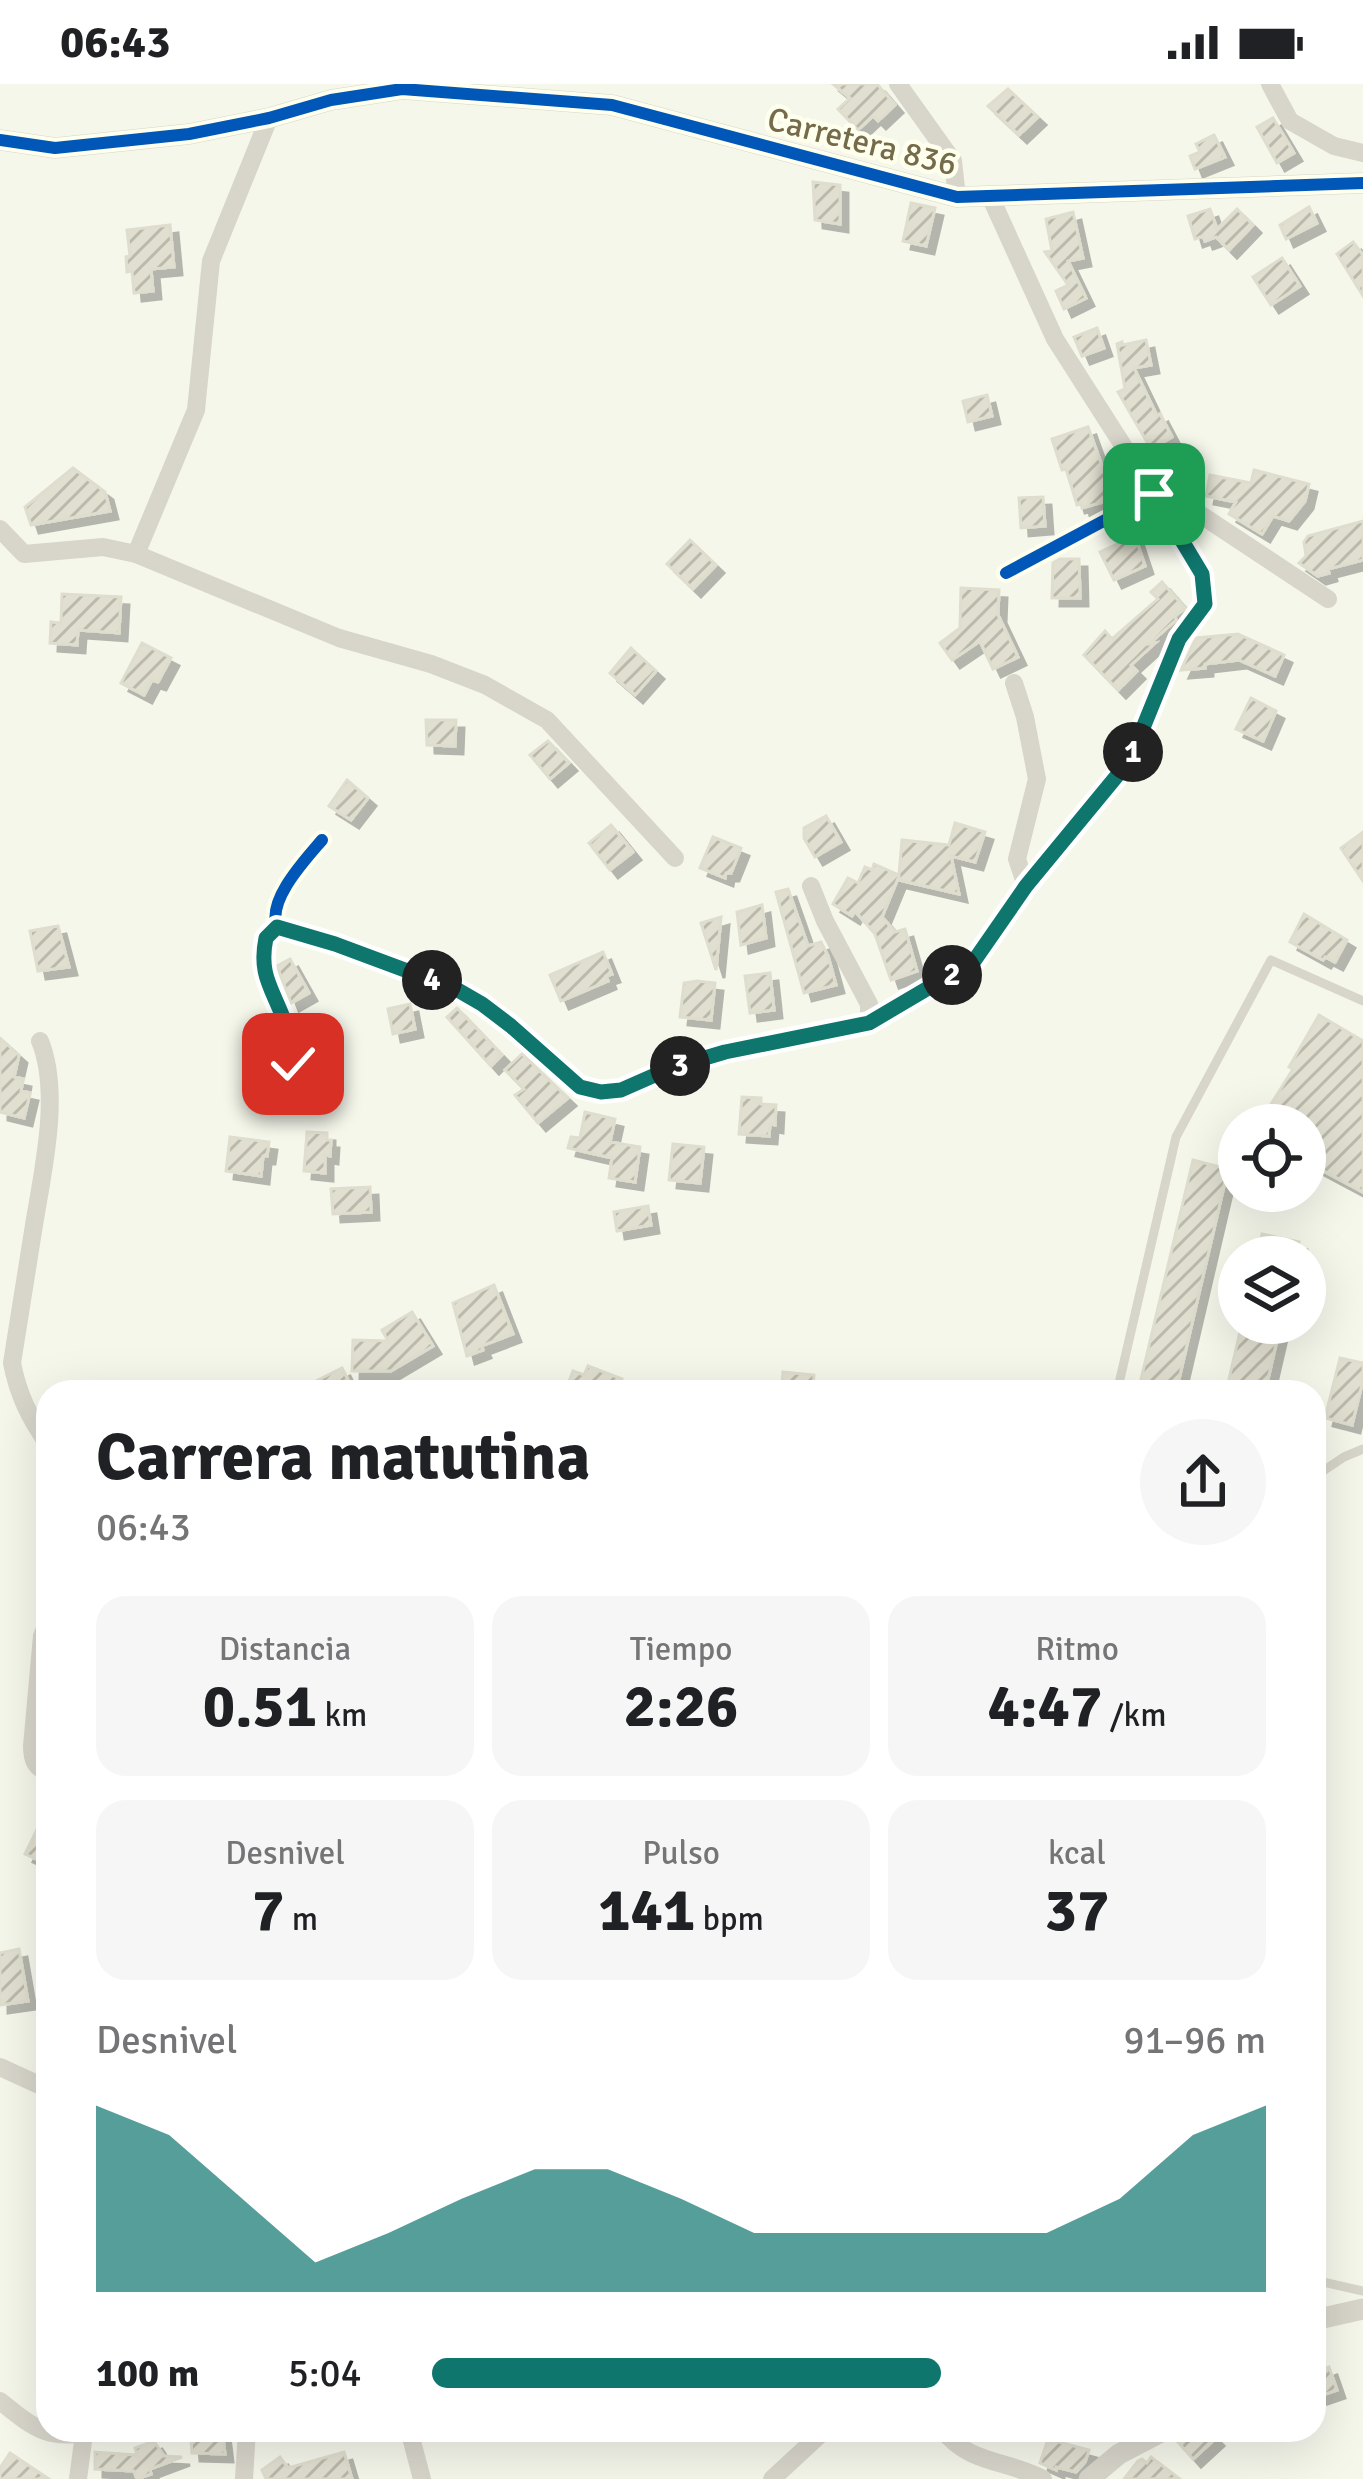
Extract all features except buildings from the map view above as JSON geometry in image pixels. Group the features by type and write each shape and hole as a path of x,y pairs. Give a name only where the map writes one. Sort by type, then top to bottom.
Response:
{"street":[{"path":"898,84 953,161 957,197"},
{"path":"1270,84 1290,121 1334,146 1363,153"},
{"name":"Carretera 836","path":"0,140 55,148 190,134 331,100 402,89 506,91 612,105 957,197 1363,183"},
{"path":"136,554 196,410 212,261 269,118"},
{"path":"277,927 456,989 511,1026 580,1087 601,1092 621,1090 725,1052 869,1023 974,961 1026,886 1130,760 1179,639 1205,604 1202,574 1055,339 990,196"},
{"path":"1006,573 1154,494 1177,499 1328,599"},
{"path":"0,529 24,554 103,548 136,554 339,638 485,685 547,720 674,858"},
{"path":"1014,683 1036,779 1017,859 1026,886"},
{"path":"277,927 273,916 278,901 322,840"},
{"path":"811,886 869,1004 869,1023"},
{"path":"277,927 266,938 263,972 284,1018 293,1064 278,1103"},
{"path":"36,1427 17,1391 12,1363 47,1134 47,1060 40,1041"},
{"path":"36,1702 32,1746 36,1765"},
{"path":"0,2067 36,2084"},
{"path":"1326,2317 1363,2309"},
{"path":"0,2401 36,2430"},
{"path":"79,2479 89,2442"},
{"path":"244,2479 246,2442"},
{"path":"412,2442 422,2479"},
{"path":"772,2479 812,2442"},
{"path":"952,2442 967,2452 1043,2479"},
{"path":"1089,2479 1142,2442"}],"lane":[{"path":"1120,1380 1176,1137 1271,960 1363,1000"},
{"path":"1326,1469 1363,1449"},
{"path":"1326,2283 1363,2291"}],"cycle path":[{"path":"0,140 55,148 189,134 331,100 402,89 612,105 957,197 1363,183"},
{"path":"322,840 282,893 277,927 456,989 510,1026 580,1087 621,1090 671,1068 725,1053 869,1023 974,961 1026,886 1130,761 1179,639 1206,604 1202,574 1154,494 1006,573"}],"route":[{"path":"293,1064 284,1018 263,972 266,938 277,927 456,989 511,1026 580,1087 601,1092 621,1090 725,1052 869,1023 974,961 1026,886 1130,760 1179,639 1205,604 1202,574 1154,494"}]}
